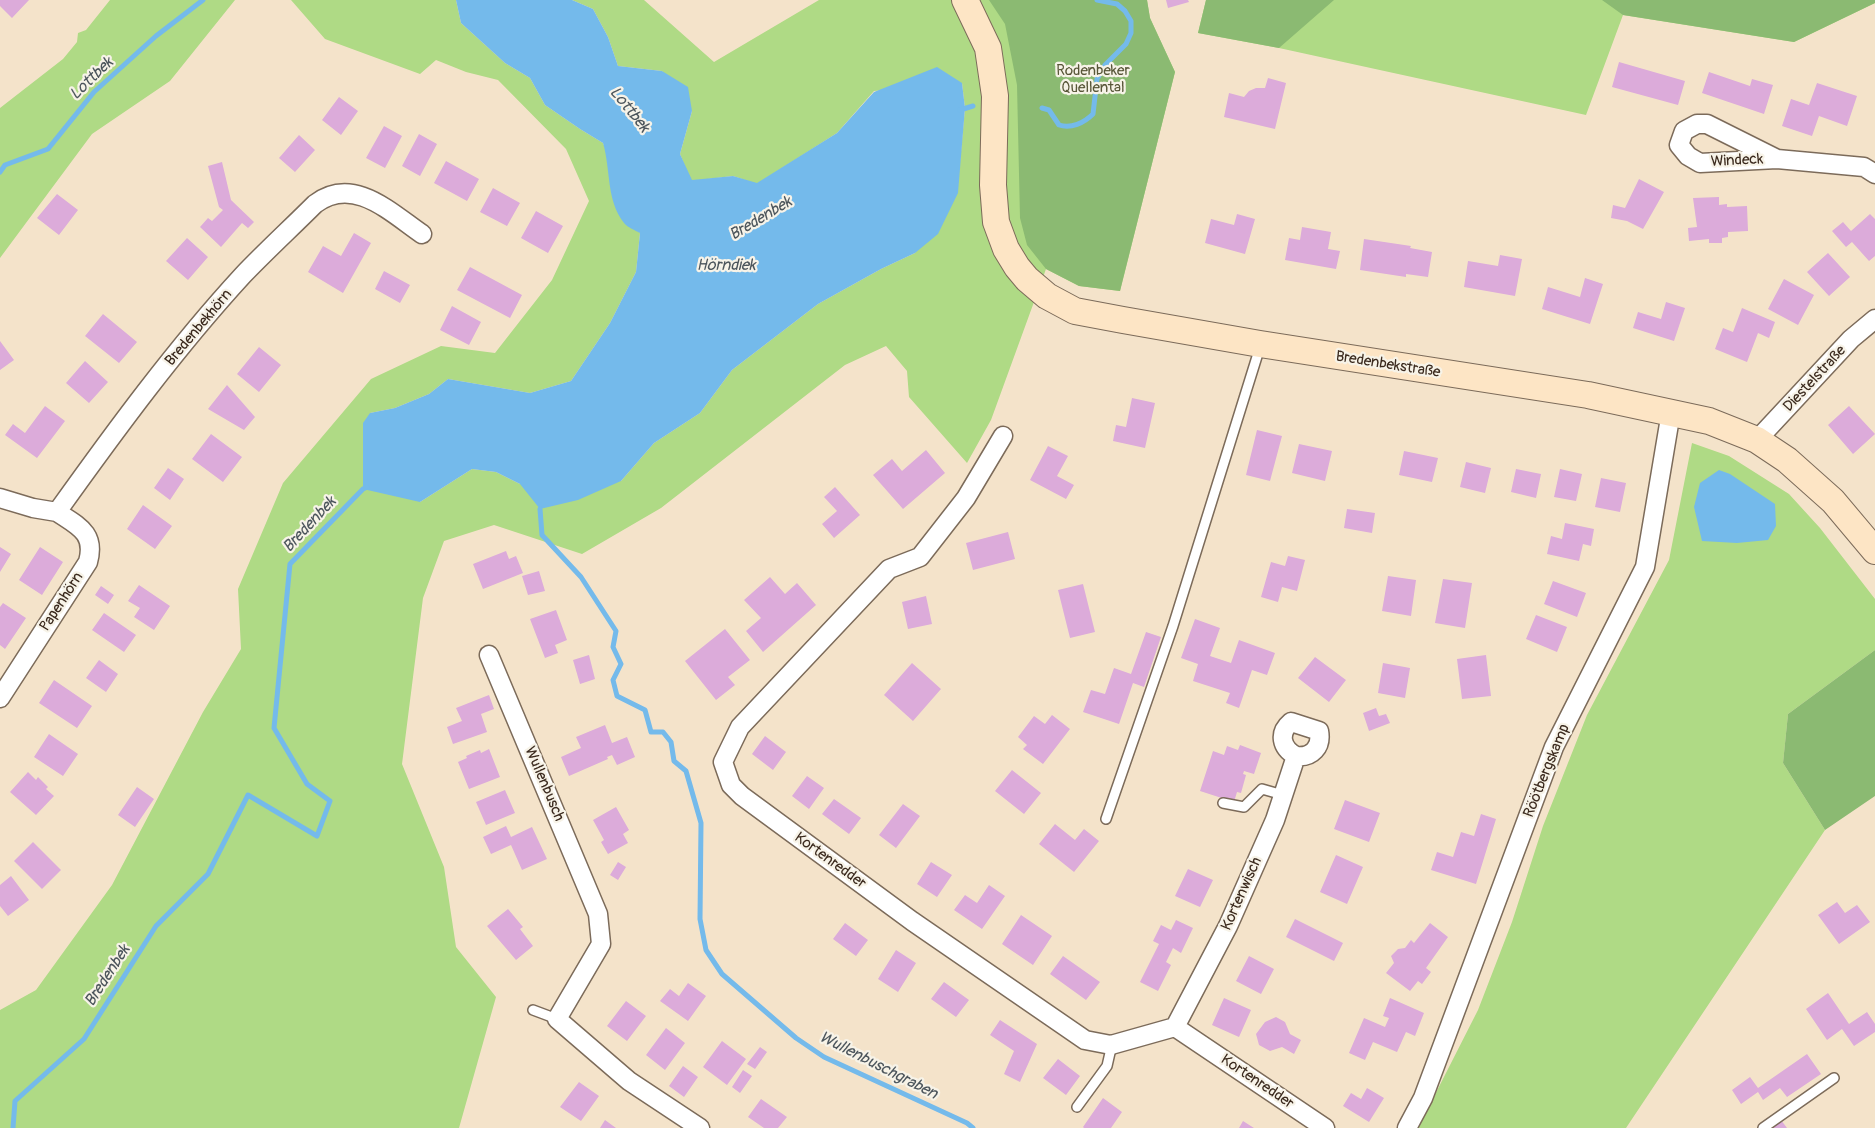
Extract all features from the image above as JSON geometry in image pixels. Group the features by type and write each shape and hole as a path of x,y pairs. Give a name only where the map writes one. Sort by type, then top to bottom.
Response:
{"street":[{"name":"Bredenbekstraße","path":"965,0 988,48 995,96 993,185 996,222 1006,249 1017,267 1047,296 1076,311 1260,344 1588,395 1709,421 1756,440 1787,460 1833,501 1875,551"},
{"name":"Windeck","path":"1777,159 1864,167 1875,174"},
{"name":"Bredenbekhörn","path":"57,512 115,430 184,344 243,275 319,201 334,194 349,193 363,196 382,206 422,234"},
{"name":"Diestelstraße","path":"1756,440 1851,339 1875,319"},
{"name":"Röötbergskamp","path":"1407,1128 1423,1098 1554,747 1645,567 1671,412"},
{"name":"Kortenredder","path":"1003,436 966,498 920,557 889,569 740,727 723,762 731,785 742,796 912,921 1085,1040 1112,1044 1175,1027 1325,1128"},
{"path":"0,498 33,508 57,512"},
{"name":"Papenhörn","path":"0,698 88,562 89,540 84,531 57,512"},
{"name":"Wullenbusch","path":"489,655 598,914 601,944 558,1018"},
{"name":"Kortenwisch","path":"1175,1027 1228,926 1275,820 1296,756"},
{"path":"558,1018 629,1081 700,1128"}],"lane":[{"path":"1106,819 1173,626 1260,344"},
{"path":"1223,803 1244,807 1262,789 1283,795"},
{"path":"532,1010 558,1018"},
{"path":"1077,1107 1107,1066 1112,1044"},
{"path":"1763,1128 1834,1078"}],"green space":[{"path":"110,0 235,0 170,81 92,134 0,258 0,108 63,59 77,42 78,33 86,30"},
{"path":"291,0 456,0 461,23 505,63 530,78 545,105 603,143 640,233 636,272 610,323 571,381 530,393 448,379 429,394 395,408 370,413 420,502 472,469 496,472 520,484 621,481 654,443 700,413 732,370 818,304 915,253 960,162 965,108 962,83 874,91 837,133 757,184 733,176 691,181 680,154 692,111 662,71 618,66 608,37 593,9 572,0 644,0 714,62 819,0 1147,0 1150,18 1175,72 1120,291 1079,286 1046,269 991,420 967,463 909,397 907,371 886,346 845,365 661,508 582,554 494,525 444,541 423,598 402,764 444,867 456,947 496,997 459,1128 0,1128 0,1010 36,990 112,885 203,712 241,649 238,589 283,483 371,379 441,346 495,353 552,280 589,201 566,149 498,80 466,72 436,60 420,74 325,39"},
{"name":"Rodenbeker Quellental","path":"989,0 1147,0 1150,18 1175,72 1120,291 1079,286 1046,269 1027,245 1020,218 1017,85 1005,24"},
{"path":"1206,0 1875,0 1875,3 1794,42 1623,15 1586,115 1279,48 1198,33"},
{"path":"1206,0 1334,0 1279,48 1198,33"},
{"path":"1602,0 1875,0 1875,3 1794,42 1623,15"},
{"path":"1692,443 1729,456 1789,494 1820,528 1875,599 1875,650 1788,714 1783,763 1825,830 1626,1128 1418,1128 1478,1010 1512,922 1543,826 1587,715 1669,560"},
{"path":"1875,650 1875,796 1825,830 1783,763 1788,714"}],"water":[{"name":"Hörndiek","path":"456,0 572,0 593,9 608,37 618,66 662,71 688,87 692,111 680,154 692,180 733,176 757,183 837,133 874,92 937,67 962,83 965,108 958,193 938,234 915,253 818,304 732,370 700,413 654,443 621,481 578,500 540,509 520,484 496,472 472,469 420,502 363,489 363,423 370,413 395,408 429,394 448,379 530,393 571,381 610,323 636,272 640,233 624,223 614,205 603,143 545,105 530,78 505,63 461,23"},
{"path":"1719,470 1730,474 1775,504 1776,526 1768,540 1737,543 1702,541 1694,507 1700,483"}],"building":[{"path":"0,0 29,0 12,18 0,6"},
{"path":"1166,0 1188,0 1189,2 1168,8"},
{"path":"1619,62 1685,81 1678,105 1612,87"},
{"path":"1709,72 1750,86 1752,79 1773,85 1764,114 1702,93"},
{"path":"1268,78 1286,83 1275,129 1224,117 1229,93 1244,97 1256,88 1265,88"},
{"path":"1817,83 1857,96 1847,126 1819,116 1812,136 1782,126 1791,99 1809,105"},
{"path":"339,97 358,111 341,135 322,120"},
{"path":"384,126 402,136 385,168 366,158"},
{"path":"419,134 437,144 420,176 402,166"},
{"path":"299,135 315,150 295,172 279,158"},
{"path":"446,161 479,179 467,201 434,183"},
{"path":"222,162 231,200 254,222 248,228 242,223 221,247 200,227 208,218 212,221 223,210 219,207 208,166"},
{"path":"1639,179 1664,192 1643,229 1627,221 1611,218 1613,205 1625,208"},
{"path":"493,188 520,203 507,226 480,212"},
{"path":"57,194 78,210 59,235 37,218"},
{"path":"1719,197 1719,205 1747,206 1748,231 1728,232 1728,237 1722,238 1722,243 1709,243 1709,239 1689,241 1688,228 1697,227 1693,198"},
{"path":"536,211 563,226 548,253 521,238"},
{"path":"1237,214 1255,219 1245,254 1205,243 1211,219 1234,225"},
{"path":"1870,214 1875,219 1875,256 1869,261 1852,242 1846,247 1832,231 1843,222 1851,231"},
{"path":"1302,227 1331,232 1328,249 1340,251 1336,269 1285,260 1289,238 1300,240"},
{"path":"354,233 371,243 343,293 308,272 323,246 341,256"},
{"path":"187,238 208,257 188,280 166,261"},
{"path":"1364,239 1411,246 1410,248 1432,252 1428,277 1406,274 1406,277 1360,270"},
{"path":"1828,253 1850,277 1829,296 1807,272"},
{"path":"1500,255 1522,259 1515,296 1464,287 1468,261 1498,266"},
{"path":"470,267 522,295 510,318 457,290"},
{"path":"384,271 410,285 400,303 375,289"},
{"path":"1585,278 1603,284 1590,324 1542,309 1548,287 1580,297"},
{"path":"1784,279 1814,295 1798,325 1768,309"},
{"path":"1666,302 1685,308 1674,341 1633,328 1638,312 1661,319"},
{"path":"452,306 481,322 469,345 440,330"},
{"path":"1742,308 1775,322 1769,338 1758,333 1747,362 1715,349 1723,328 1733,332"},
{"path":"103,314 137,342 119,363 85,336"},
{"path":"0,341 14,360 0,370"},
{"path":"259,347 281,365 259,392 237,374"},
{"path":"85,361 108,382 89,403 66,383"},
{"path":"227,385 255,417 244,430 208,409"},
{"path":"1132,398 1155,403 1145,448 1113,441 1116,425 1126,427"},
{"path":"45,406 65,421 37,458 5,435 13,424 25,433"},
{"path":"1849,406 1875,434 1853,454 1828,425"},
{"path":"1257,430 1282,436 1270,481 1246,475"},
{"path":"211,434 242,457 223,482 192,459"},
{"path":"1299,444 1332,451 1325,481 1292,473"},
{"path":"1048,446 1068,456 1057,476 1074,485 1066,499 1030,480"},
{"path":"926,450 945,473 903,509 873,475 892,459 902,471"},
{"path":"1404,451 1438,458 1432,482 1399,475"},
{"path":"1466,462 1491,468 1485,493 1460,487"},
{"path":"168,468 184,479 170,500 154,488"},
{"path":"1516,469 1541,474 1536,498 1511,492"},
{"path":"1560,469 1582,474 1576,501 1554,497"},
{"path":"1601,478 1626,483 1620,512 1595,507"},
{"path":"835,487 860,515 834,538 822,524 837,511 824,497"},
{"path":"143,505 172,526 155,549 127,529"},
{"path":"1347,509 1375,513 1372,533 1344,528"},
{"path":"1565,523 1594,529 1591,546 1583,544 1579,561 1547,554 1551,536 1562,539"},
{"path":"1008,532 1015,559 973,570 966,543"},
{"path":"0,547 11,554 0,572"},
{"path":"40,547 63,562 42,595 19,580"},
{"path":"506,551 509,559 516,556 523,573 483,589 473,564"},
{"path":"1288,556 1305,560 1297,591 1282,587 1278,602 1261,597 1271,562 1285,566"},
{"path":"539,571 545,591 528,595 522,576"},
{"path":"1388,576 1416,580 1411,616 1382,611"},
{"path":"770,577 785,594 797,583 816,605 763,652 746,631 761,618 744,600"},
{"path":"1443,579 1472,583 1465,628 1435,623"},
{"path":"1553,581 1586,593 1577,617 1544,604"},
{"path":"1083,584 1095,632 1070,638 1058,590"},
{"path":"139,585 170,606 154,630 134,617 140,608 128,601"},
{"path":"101,586 114,595 108,604 95,595"},
{"path":"926,596 932,624 908,629 902,602"},
{"path":"3,603 26,618 5,649 0,645 0,607"},
{"path":"556,610 567,640 555,645 558,653 545,658 530,619"},
{"path":"104,613 136,635 124,652 92,630"},
{"path":"1536,615 1567,627 1557,652 1526,639"},
{"path":"1195,619 1220,628 1210,656 1231,663 1239,640 1275,653 1267,675 1252,670 1239,708 1226,703 1230,693 1193,681 1198,664 1181,658"},
{"path":"725,629 750,660 728,677 735,685 716,700 685,661"},
{"path":"1146,632 1161,637 1144,687 1133,683 1119,724 1083,712 1091,690 1105,694 1114,668 1131,674"},
{"path":"589,655 595,679 580,684 573,660"},
{"path":"1486,655 1491,696 1462,699 1457,659"},
{"path":"1315,657 1346,680 1329,702 1298,678"},
{"path":"99,660 118,674 106,692 86,678"},
{"path":"912,663 941,689 913,721 884,695"},
{"path":"1383,663 1410,668 1405,698 1378,693"},
{"path":"54,680 92,706 77,728 39,703"},
{"path":"489,695 494,709 481,714 487,732 453,744 447,727 462,721 456,708"},
{"path":"1376,708 1379,716 1386,714 1390,723 1369,731 1363,713"},
{"path":"1052,715 1070,729 1043,764 1023,749 1027,745 1018,737 1034,716 1045,724"},
{"path":"605,725 612,743 627,737 635,757 617,765 612,755 607,757 608,759 569,776 561,757 581,748 576,737"},
{"path":"49,734 78,754 63,776 34,757"},
{"path":"765,736 786,752 773,770 752,754"},
{"path":"1240,745 1261,753 1254,774 1244,771 1243,774 1246,775 1241,793 1237,792 1234,802 1200,791 1213,751 1224,755 1227,746 1238,750"},
{"path":"489,749 500,777 469,789 458,762 480,750 481,753"},
{"path":"1012,770 1041,793 1024,814 995,791"},
{"path":"28,772 36,780 38,777 54,796 36,815 10,792"},
{"path":"807,776 824,788 809,809 792,796"},
{"path":"137,787 154,799 135,827 118,815"},
{"path":"505,790 515,813 486,825 476,802"},
{"path":"834,799 861,818 849,834 822,814"},
{"path":"1345,800 1380,813 1369,842 1334,829"},
{"path":"903,804 920,816 896,848 879,835"},
{"path":"616,807 629,830 623,834 628,843 608,854 601,842 604,840 593,820"},
{"path":"1481,814 1496,819 1476,884 1431,870 1437,852 1453,857 1461,832 1474,836"},
{"path":"1055,824 1075,840 1084,829 1099,841 1074,872 1039,844"},
{"path":"506,826 511,837 532,827 547,859 522,870 511,845 491,854 483,837"},
{"path":"33,842 61,870 42,889 14,861"},
{"path":"1336,855 1363,867 1347,904 1320,892"},
{"path":"618,862 626,867 618,880 610,875"},
{"path":"931,862 952,875 937,897 917,884"},
{"path":"1188,869 1213,880 1200,907 1175,896"},
{"path":"11,876 29,900 8,916 0,906 0,885"},
{"path":"989,885 1005,896 982,929 954,910 965,895 977,903"},
{"path":"1837,902 1845,913 1857,905 1870,922 1839,944 1818,915"},
{"path":"508,909 523,927 520,929 533,946 516,960 487,926"},
{"path":"1021,915 1052,936 1033,965 1002,944"},
{"path":"1295,919 1343,943 1334,961 1286,937"},
{"path":"1176,920 1193,928 1181,953 1173,948 1166,962 1171,965 1158,991 1140,982 1159,944 1153,941 1161,925 1171,930"},
{"path":"845,923 868,940 856,956 833,939"},
{"path":"1430,923 1448,937 1426,968 1431,972 1422,984 1418,981 1410,991 1386,973 1394,963 1391,956 1398,949 1405,948 1411,940 1414,943"},
{"path":"896,950 916,963 898,992 878,979"},
{"path":"1063,956 1100,982 1086,1000 1050,974"},
{"path":"1249,956 1274,969 1261,994 1236,981"},
{"path":"944,982 969,1000 956,1017 931,999"},
{"path":"688,983 706,996 688,1021 660,1001 670,989 679,996"},
{"path":"1828,993 1849,1024 1867,1012 1875,1024 1875,1032 1854,1046 1842,1029 1827,1040 1806,1009"},
{"path":"1224,998 1251,1010 1239,1037 1212,1025"},
{"path":"1390,998 1424,1013 1415,1036 1406,1032 1397,1052 1373,1042 1365,1060 1349,1053 1364,1018 1385,1027 1389,1018 1383,1016"},
{"path":"626,1001 646,1016 627,1041 607,1026"},
{"path":"1276,1017 1285,1022 1290,1034 1301,1040 1294,1054 1282,1047 1270,1051 1259,1045 1256,1034 1265,1022"},
{"path":"1000,1020 1037,1044 1020,1082 1004,1074 1014,1051 990,1035"},
{"path":"666,1028 685,1043 665,1070 646,1055"},
{"path":"722,1041 746,1059 727,1085 703,1067"},
{"path":"760,1047 767,1052 755,1069 747,1064"},
{"path":"1807,1054 1821,1074 1787,1097 1780,1088 1763,1100 1758,1092 1741,1104 1732,1090 1750,1077 1758,1088"},
{"path":"1058,1059 1080,1076 1066,1095 1043,1078"},
{"path":"683,1066 698,1077 684,1097 669,1086"},
{"path":"743,1070 752,1076 740,1093 732,1087"},
{"path":"579,1082 599,1096 581,1121 560,1107"},
{"path":"1367,1088 1384,1098 1369,1122 1343,1106 1351,1093 1361,1099"},
{"path":"1103,1098 1122,1112 1111,1128 1084,1128 1083,1127"},
{"path":"761,1099 787,1117 778,1128 764,1128 748,1117"},
{"path":"605,1120 616,1128 600,1128"},
{"path":"1781,1120 1787,1128 1771,1128"},
{"path":"1243,1121 1254,1128 1239,1128"}],"waterway":[{"name":"Lottbek","path":"0,172 5,165 48,149 94,92 156,36 203,0"},
{"name":"Bredenbek","path":"1042,108 1049,110 1059,125 1064,126 1077,124 1093,114 1097,79 1105,65 1126,44 1131,33 1131,21 1125,11 1117,4 1097,0"},
{"name":"Bredenbek","path":"960,110 973,106"},
{"name":"Bredenbek","path":"13,1128 15,1101 84,1039 156,926 208,874 248,795 317,836 330,801 307,784 274,728 290,564 367,487"},
{"name":"Wullenbuschgraben","path":"540,509 542,535 581,577 616,631 613,647 621,664 613,680 617,696 645,710 651,732 663,732 671,742 674,761 686,771 701,823 700,919 706,950 722,974 796,1038 824,1057 967,1123 973,1128"}]}
